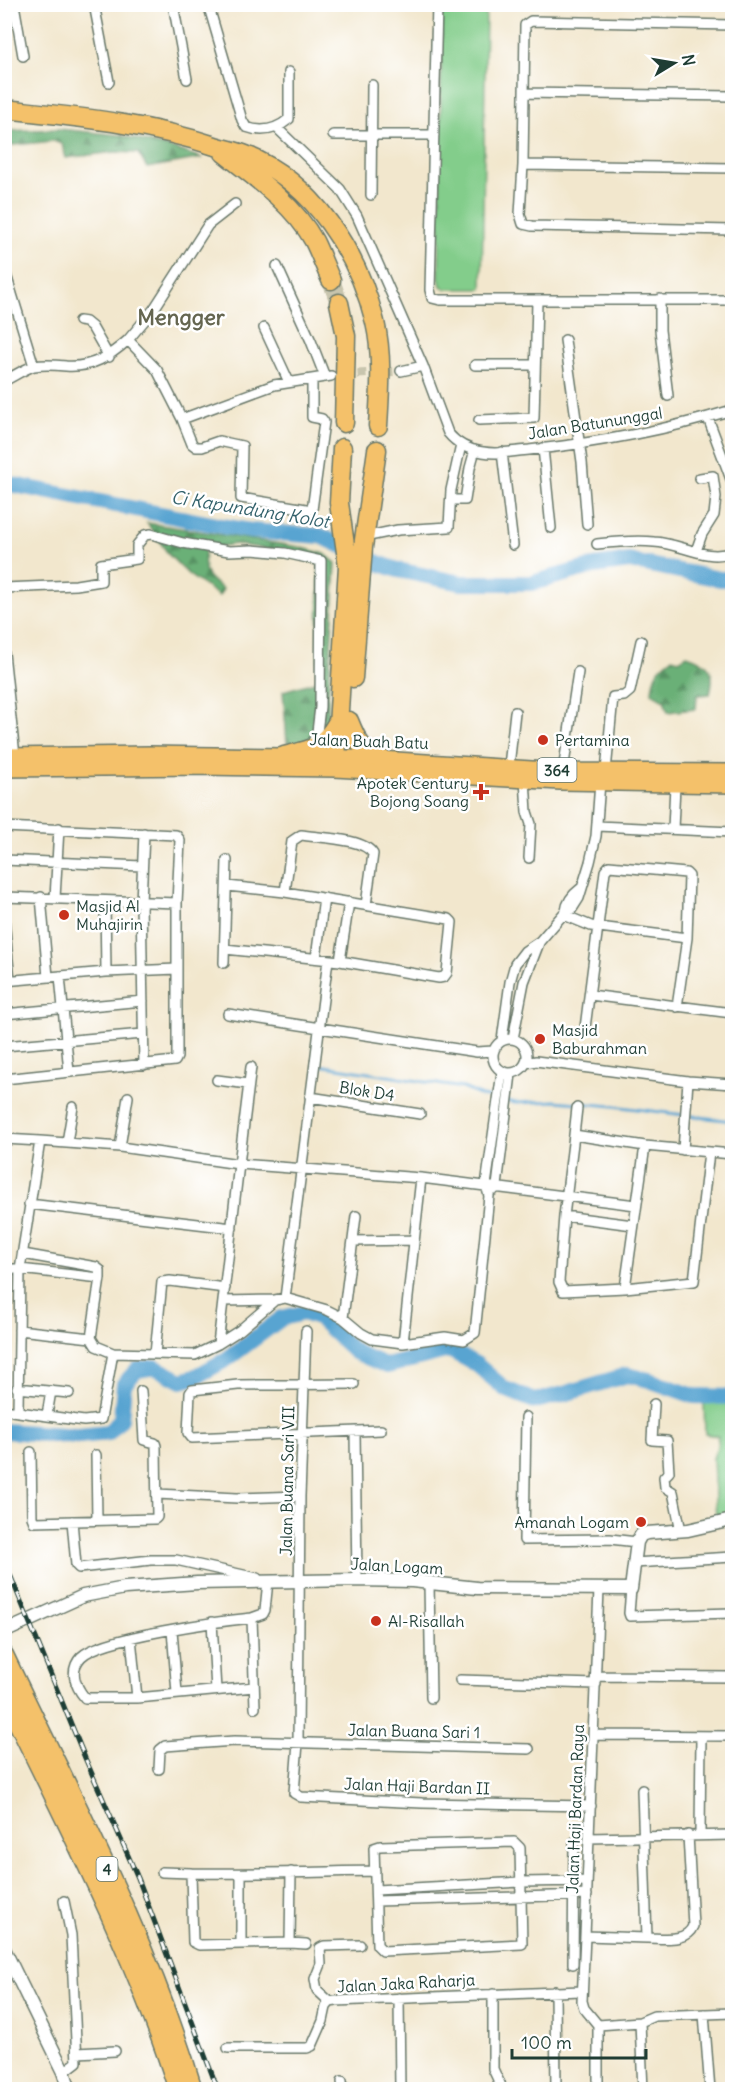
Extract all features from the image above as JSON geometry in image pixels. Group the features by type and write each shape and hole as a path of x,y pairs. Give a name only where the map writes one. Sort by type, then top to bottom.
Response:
{"highway":[{"path":"4,99 62,115"},
{"path":"4,109 156,128 245,155 268,166 294,185 318,208 337,233 367,296 375,324 381,374 378,426"},
{"path":"4,118 62,115"},
{"path":"214,145 259,180 289,209 313,239 331,280"},
{"path":"339,303 345,336 344,423"},
{"path":"342,448 339,504 354,572"},
{"path":"341,764 354,572 364,542 377,450"},
{"path":"284,756 325,742 344,721"},
{"path":"344,721 364,749 381,759"},
{"name":"4","path":"4,1655 139,1938 193,2090"},
{"name":"4","path":"4,1694 88,1867 131,1963 178,2090"}],"main road":[{"name":"Jalan Buah Batu","path":"10,756 149,754 284,756 341,764 381,759 509,766 525,774 563,771 675,785 732,785"},
{"name":"Jalan Buah Batu","path":"4,769 341,764 603,776 732,771"}],"street":[{"path":"14,4 23,56"},
{"path":"94,4 109,82"},
{"path":"173,4 187,79"},
{"path":"208,4 246,127 254,130 278,129 289,119 289,72"},
{"path":"437,4 430,290 432,298 537,301 732,300"},
{"path":"732,25 531,21 525,25 520,214 524,224 532,226 732,231"},
{"path":"371,195 372,85"},
{"path":"524,93 732,96"},
{"path":"278,129 348,200 423,366 448,433 461,445 451,500 449,527 398,530 364,542"},
{"path":"333,135 434,135"},
{"path":"523,165 732,168"},
{"path":"4,381 34,366 95,363 109,357 128,340 154,309 208,225 235,204"},
{"path":"182,419 274,385 328,377 277,266"},
{"path":"4,268 34,366"},
{"path":"660,299 660,330 668,396"},
{"path":"479,420 534,418 537,301"},
{"path":"79,321 86,322 92,327 109,357"},
{"path":"264,328 289,382"},
{"path":"128,340 157,370 192,444 202,447 219,441 242,446 241,498 312,510 324,422 311,415 312,379"},
{"path":"565,340 587,524"},
{"path":"475,365 536,365"},
{"path":"401,371 423,366"},
{"name":"Jalan Batununggal","path":"461,445 486,453 579,444 708,418 732,410"},
{"path":"696,551 702,534 710,524 724,476 708,418"},
{"path":"543,448 551,528"},
{"path":"451,500 465,501 475,450"},
{"path":"502,452 513,545"},
{"path":"700,478 724,476"},
{"path":"4,588 75,585 101,581 101,564 136,559 137,545 145,535 151,534 183,543 229,551 252,550 285,553 321,561 320,707 317,732 310,749"},
{"path":"597,544 654,542 721,556 732,552"},
{"path":"530,1060 518,1072 506,1073 497,1068 493,1055 502,1040 510,982 515,964 525,951 540,940 567,910 577,894 590,862 597,826 613,697 624,696 630,691 641,642"},
{"path":"5,654 10,756"},
{"path":"563,771 578,672"},
{"path":"509,766 514,712"},
{"path":"525,774 527,812 531,824 529,858"},
{"path":"673,829 675,785"},
{"path":"4,826 176,835 179,837 177,1058 172,1063 4,1079"},
{"path":"597,826 732,832"},
{"path":"55,898 58,828"},
{"path":"144,833 141,902 144,1065"},
{"path":"285,892 292,841 296,838 301,835 361,843 370,848 373,854 366,905"},
{"path":"4,860 142,866"},
{"path":"224,963 227,860"},
{"path":"585,1028 606,867 686,873 690,881 687,938 677,1007"},
{"path":"225,949 340,961 439,978 444,977 447,973 452,922 448,919 324,898 227,886"},
{"path":"4,897 177,903"},
{"path":"41,897 48,977"},
{"path":"316,958 324,898"},
{"path":"105,901 106,972"},
{"path":"340,961 349,902"},
{"path":"567,910 578,922 598,928 687,938"},
{"path":"4,919 8,981 142,969 177,969"},
{"path":"513,1039 524,981 540,940"},
{"path":"23,1254 96,1267 100,1270 91,1338 96,1346 114,1353 188,1356 205,1351 240,1330 280,1299 301,1169 328,960"},
{"path":"60,976 69,1072"},
{"path":"590,995 732,1013"},
{"path":"4,1014 143,1001"},
{"path":"228,1014 493,1055"},
{"path":"4,1046 143,1034"},
{"path":"502,1040 513,1039 523,1046 530,1060"},
{"path":"530,1060 688,1081 732,1084"},
{"path":"218,1344 251,1067"},
{"path":"223,1301 280,1299 313,1305 343,1318 372,1339 403,1343 445,1337 464,1340 475,1333 489,1197 506,1073"},
{"path":"217,1080 248,1084"},
{"path":"683,1150 688,1081"},
{"path":"120,1147 128,1097"},
{"name":"Blok D4","path":"309,1097 420,1114"},
{"path":"67,1142 73,1107"},
{"path":"577,1108 564,1216 559,1282 563,1291 694,1281 709,1152"},
{"path":"574,1136 645,1146 732,1154"},
{"path":"4,1139 120,1147 240,1164 421,1178 636,1205"},
{"path":"18,1410 20,1269 40,1140"},
{"path":"625,1288 645,1146"},
{"path":"403,1343 421,1178"},
{"path":"29,1204 232,1228"},
{"path":"343,1318 356,1216"},
{"path":"564,1216 633,1225"},
{"path":"354,1241 414,1240"},
{"path":"4,1269 100,1278"},
{"path":"155,1354 162,1282 225,1288"},
{"path":"19,1330 91,1338"},
{"name":"Jalan Buana Sari VII","path":"298,1743 300,1496 306,1331"},
{"path":"4,1410 18,1410 84,1421 101,1419 114,1353"},
{"name":"Jalan Buana Sari VII","path":"303,1434 192,1438 188,1433 190,1393 199,1388 304,1383 354,1384"},
{"path":"17,1388 69,1393"},
{"path":"47,1415 51,1391"},
{"path":"31,1452 32,1520 37,1523 155,1519 157,1517 156,1446 155,1443 144,1440 141,1391"},
{"path":"654,1404 652,1440 667,1441 669,1472 664,1477 665,1487 672,1492 681,1531"},
{"path":"526,1417 524,1540 610,1539 637,1542"},
{"path":"303,1434 381,1430"},
{"path":"355,1432 357,1580"},
{"path":"96,1455 97,1520"},
{"path":"157,1494 237,1498 300,1496"},
{"path":"732,1520 700,1528 641,1535 637,1542 629,1608 630,1616 732,1613"},
{"path":"72,1521 76,1565 79,1568 151,1560 176,1560 266,1581 265,1610 262,1614 252,1618 212,1622 131,1638 88,1651 77,1662 75,1669 78,1689 85,1698 137,1698 254,1687"},
{"path":"634,1563 732,1557"},
{"name":"Jalan Logam","path":"4,1632 83,1596 125,1588 266,1581 394,1580 477,1588 631,1589"},
{"path":"429,1584 431,1698"},
{"name":"Jalan Haji Bardan Raya","path":"598,1589 591,1806 581,1991 584,2008 598,2025"},
{"path":"252,1618 255,1708"},
{"path":"212,1622 216,1690"},
{"path":"172,1630 177,1693"},
{"path":"131,1638 137,1698"},
{"path":"460,1680 732,1677"},
{"path":"594,1735 732,1736"},
{"path":"700,1834 701,1736"},
{"name":"Jalan Buana Sari 1","path":"159,1769 160,1750 169,1745 234,1741 529,1749"},
{"name":"Jalan Haji Bardan II","path":"298,1743 294,1793 297,1796 422,1803 591,1806"},
{"path":"642,1790 647,1938"},
{"path":"585,1936 685,1937 690,1933 693,1926 688,1835"},
{"path":"589,1838 732,1835"},
{"path":"514,1842 520,1848 524,1939 522,1944 383,1951 377,1946 375,1871 374,1848 380,1845 514,1842"},
{"path":"573,1964 574,1842"},
{"path":"162,1872 241,1874 375,1871"},
{"path":"290,1943 291,1872"},
{"path":"191,1873 193,1942 199,1945 306,1944"},
{"path":"241,1874 241,1944"},
{"path":"376,1890 535,1881 587,1881"},
{"path":"535,1881 536,1896"},
{"path":"376,1901 587,1895"},
{"path":"64,1901 71,1935 77,2054 76,2065 64,2072"},
{"path":"330,2002 317,1990 315,1978 321,1964 320,1948 360,1945"},
{"path":"4,1949 64,2072 70,2090"},
{"path":"555,1991 556,2090"},
{"name":"Jalan Jaka Raharja","path":"228,2048 307,2048 312,2046 323,2021 326,2007 330,2002 581,1991"},
{"path":"493,1994 493,2069 503,2089"},
{"path":"399,1998 400,2090"},
{"path":"598,2090 598,2025 639,2022 654,2016 732,2013"},
{"path":"704,2014 710,2090"},
{"path":"639,2022 643,2090"},
{"path":"77,2054 115,2051"}],"green space":[{"path":"442,5 486,5 482,289 446,289 441,286 439,278"},
{"path":"59,129 119,135 202,158 147,168 138,153 115,152 66,158 62,144 53,141 5,146 5,131"},
{"path":"147,523 299,547 325,554 336,563 328,698 329,729 315,746 287,743 283,691 318,681 319,563 267,549 235,544 205,549 206,573 223,589 219,596 189,575 169,555"},
{"path":"687,655 701,661 709,668 712,679 710,694 697,695 696,709 668,712 664,700 652,693 655,677 663,665 672,658 679,660"},
{"path":"732,1400 732,1513 716,1518 713,1458 718,1436 705,1434 704,1403"}],"waterway":[{"name":"Ci Kapundung Kolot","path":"4,483 251,531 321,536 398,570 461,583 532,583 594,566 629,561 720,579 732,579"},
{"path":"319,1065 463,1088 482,1096 516,1103 555,1101 732,1121"},
{"path":"4,1431 79,1436 108,1433 121,1419 124,1384 137,1370 155,1367 181,1381 195,1377 227,1359 282,1318 303,1313 320,1319 355,1352 387,1366 449,1350 476,1364 505,1389 535,1401 627,1375 649,1380 694,1396 732,1397"}],"tunnel":[{"path":"331,280 339,303"},
{"path":"344,375 401,371"}],"railway":[{"path":"4,1560 85,1758 138,1878 218,2090"}],"place":[{"name":"Pertamina","path":"543,740"},
{"name":"Apotek Century Bojong Soang","path":"481,792"},
{"name":"Masjid Al Muhajirin","path":"64,915"},
{"name":"Masjid Baburahman","path":"540,1039"},
{"name":"Amanah Logam","path":"641,1522"},
{"name":"Al-Risallah","path":"376,1621"}],"district":[{"name":"Mengger","path":"181,317"}]}
